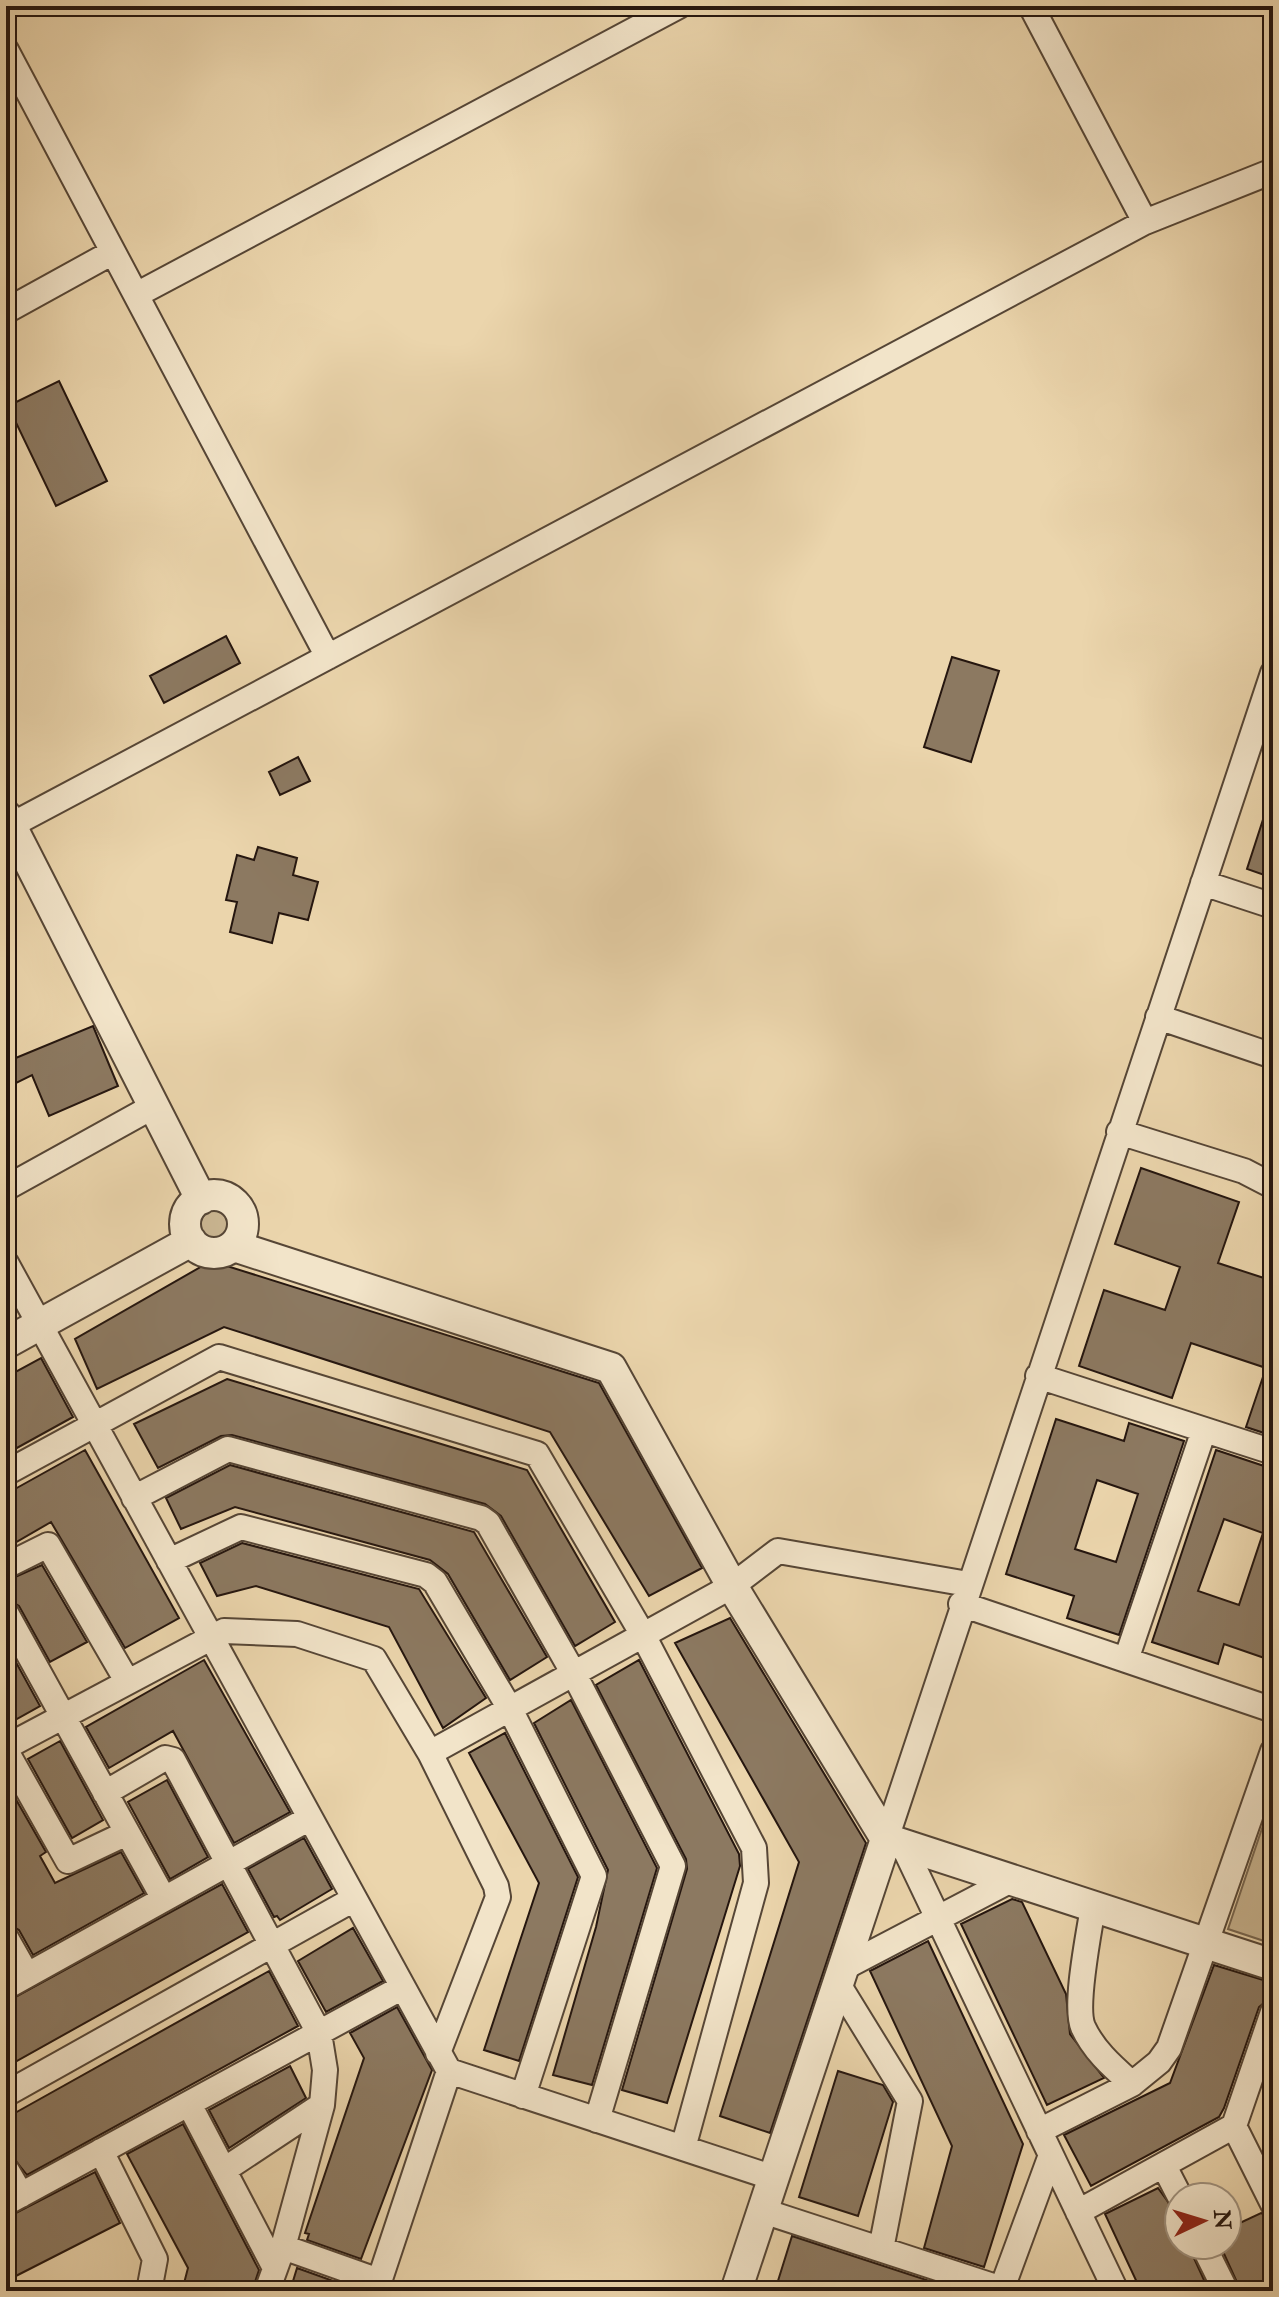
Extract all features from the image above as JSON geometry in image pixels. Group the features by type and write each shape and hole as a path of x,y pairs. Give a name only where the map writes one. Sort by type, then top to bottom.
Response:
{"street":[{"path":"136,295 679,6"},
{"path":"1031,6 1145,222"},
{"path":"6,50 328,657"},
{"path":"201,1199 8,823 328,657 1145,222 1273,171"},
{"path":"6,311 113,252"},
{"path":"736,2291 840,1976 894,1841 964,1594 1273,673"},
{"path":"1203,883 1273,906"},
{"path":"1158,1017 1273,1056"},
{"path":"6,1188 154,1106"},
{"path":"1119,1132 1244,1171 1273,1186"},
{"path":"221,1196 238,1208 243,1228 234,1246 225,1251 206,1252 191,1241 187,1232 188,1213 201,1199 221,1196"},
{"path":"6,1343 191,1241"},
{"path":"234,1246 611,1368 732,1586 894,1841 938,1918 1116,2291"},
{"path":"6,1263 444,2062 523,2096 774,2178"},
{"path":"6,1473 219,1357 528,1449 544,1461 643,1635 754,1848 758,1862 756,1883 683,2148"},
{"path":"1038,1376 1273,1452"},
{"path":"1126,1660 1204,1430"},
{"path":"134,1498 228,1449 481,1518 488,1523 574,1674 673,1866 597,2120"},
{"path":"169,1561 241,1527 426,1575 435,1582 510,1709 594,1876 523,2096"},
{"path":"6,1566 48,1545 127,1681"},
{"path":"430,1753 732,1586 778,1551 964,1594 1126,1660 1273,1710"},
{"path":"6,1613 14,1645 63,1716 164,1899"},
{"path":"127,1833 68,1861 6,1749 210,1635 238,1629 297,1634 364,1653 383,1672 430,1753 496,1886 498,1897 444,2062 378,2286 275,2269"},
{"path":"1039,2131 1132,2084 1159,2062 1169,2048 1273,1751"},
{"path":"105,1793 169,1757 319,2033 325,2070 322,2105 275,2269"},
{"path":"6,1938 16,1981 310,1818"},
{"path":"894,1841 1273,1965"},
{"path":"840,1976 938,1918 1011,1880"},
{"path":"6,2094 354,1899"},
{"path":"1093,1907 1083,1978 1081,2024 1099,2054 1132,2084"},
{"path":"840,1976 910,2101 881,2249"},
{"path":"6,2169 14,2199 403,1987"},
{"path":"1078,2212 1234,2126 1273,2012"},
{"path":"189,2104 275,2269"},
{"path":"224,2170 322,2105"},
{"path":"1234,2126 1273,2204"},
{"path":"101,2151 155,2259 149,2291"},
{"path":"763,2211 1002,2290 1051,2155"},
{"path":"1164,2166 1172,2181"},
{"path":"1211,2261 1226,2291"}],"shaded area":[{"path":"216,1210 228,1214 232,1226 228,1238 216,1242 204,1238 200,1226 204,1214"},
{"path":"1273,1796 1273,1944 1228,1929"}],"building":[{"path":"59,381 107,481 56,506 8,406"},
{"path":"226,636 240,663 164,703 150,676"},
{"path":"952,657 999,671 971,762 924,747"},
{"path":"298,757 310,781 280,795 269,772"},
{"path":"1270,798 1273,798 1273,878 1247,869"},
{"path":"258,847 297,858 293,875 318,882 308,920 279,913 272,943 230,932 237,902 226,900 237,855 254,860"},
{"path":"93,1026 118,1086 49,1116 32,1075 6,1088 6,1062"},
{"path":"1141,1168 1239,1202 1218,1263 1273,1281 1273,1436 1246,1427 1266,1368 1191,1343 1172,1398 1079,1366 1104,1290 1165,1310 1180,1267 1115,1244"},
{"path":"211,1261 599,1383 702,1568 649,1596 550,1432 224,1327 97,1389 75,1339"},
{"path":"41,1358 73,1417 6,1454 6,1377"},
{"path":"227,1379 527,1470 615,1622 575,1646 501,1516 485,1504 232,1435 221,1436 158,1468 134,1424"},
{"path":"1056,1419 1124,1441 1129,1423 1184,1441 1119,1635 1067,1618 1074,1596 1006,1574","holes":["1097,1480 1138,1494 1116,1562 1075,1549"]},
{"path":"85,1450 179,1618 125,1648 51,1522 6,1548 6,1494"},
{"path":"1216,1450 1273,1469 1273,1661 1224,1644 1218,1664 1152,1642","holes":["1224,1519 1263,1533 1239,1605 1198,1591"]},
{"path":"230,1465 474,1532 547,1657 510,1680 448,1574 430,1560 235,1507 181,1529 166,1498"},
{"path":"242,1543 419,1589 486,1698 443,1728 389,1627 256,1586 217,1596 200,1563"},
{"path":"42,1565 87,1642 50,1662 19,1606 6,1598 6,1581"},
{"path":"730,1618 866,1843 770,2133 720,2116 799,1862 675,1643"},
{"path":"6,1644 40,1706 6,1725"},
{"path":"204,1660 290,1812 234,1843 173,1731 109,1768 86,1727"},
{"path":"639,1660 739,1854 740,1866 667,2103 622,2090 687,1869 686,1859 596,1685"},
{"path":"571,1700 657,1868 592,2085 553,2075 596,1927 608,1870 534,1723"},
{"path":"505,1733 578,1877 519,2061 484,2050 539,1883 469,1753"},
{"path":"60,1741 103,1820 72,1838 28,1759"},
{"path":"167,1780 208,1857 170,1879 128,1802"},
{"path":"6,1782 46,1852 40,1856 55,1883 121,1852 144,1893 33,1955 19,1930 6,1923"},
{"path":"304,1838 332,1889 280,1920 274,1917 248,1869"},
{"path":"222,1884 248,1932 6,2067 6,2002"},
{"path":"1012,1899 1022,1902 1066,1994 1070,2034 1104,2078 1047,2105 961,1924"},
{"path":"353,1928 383,1981 326,2012 298,1961"},
{"path":"928,1941 1023,2144 984,2267 924,2248 952,2146 870,1971"},
{"path":"1214,1965 1273,1983 1270,1998 1259,2007 1219,2117 1091,2186 1064,2135 1170,2083"},
{"path":"269,1971 298,2026 27,2175 11,2155 6,2147 6,2118"},
{"path":"397,2007 432,2070 361,2259 307,2240 309,2234 305,2233 364,2058 350,2033"},
{"path":"290,2066 306,2098 229,2148 209,2110"},
{"path":"838,2071 883,2085 893,2102 858,2216 799,2197"},
{"path":"183,2124 259,2270 252,2291 182,2291 188,2268 127,2154"},
{"path":"95,2172 120,2223 6,2281 6,2218"},
{"path":"1158,2188 1163,2195 1163,2261 1195,2261 1209,2291 1141,2291 1105,2214"},
{"path":"1261,2213 1273,2219 1273,2291 1241,2291 1227,2261 1243,2261 1243,2221"},
{"path":"792,2236 960,2291 799,2291 777,2284"},
{"path":"297,2268 361,2291 290,2291"}]}
